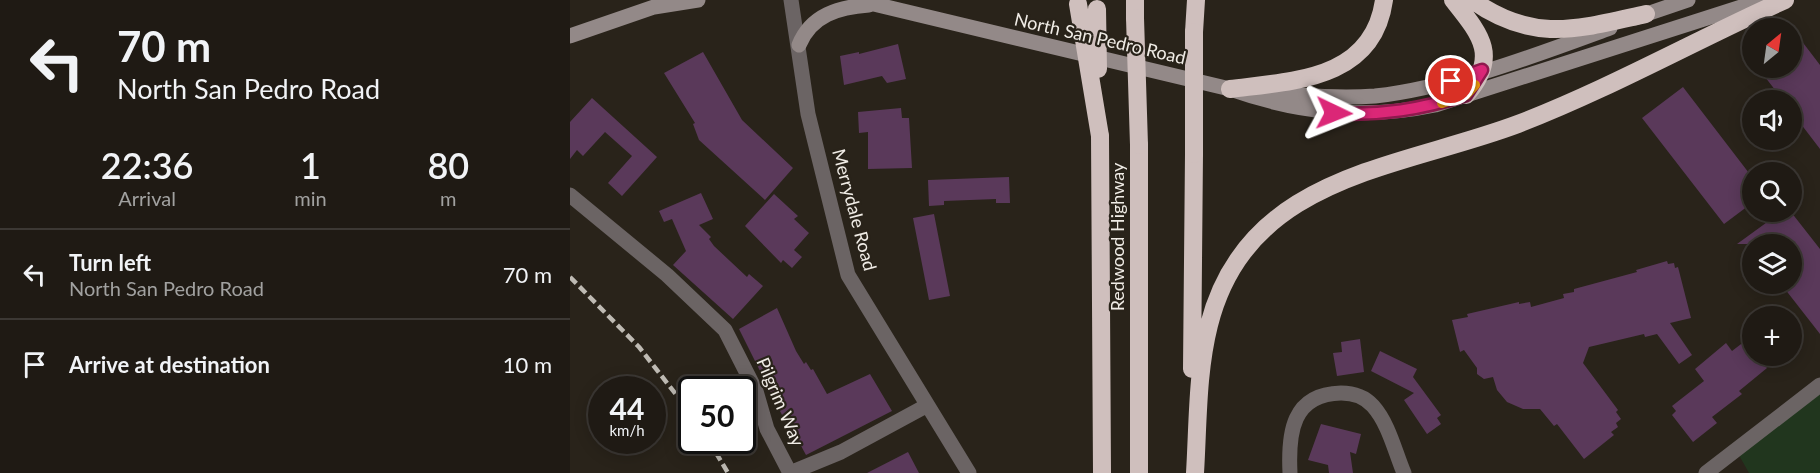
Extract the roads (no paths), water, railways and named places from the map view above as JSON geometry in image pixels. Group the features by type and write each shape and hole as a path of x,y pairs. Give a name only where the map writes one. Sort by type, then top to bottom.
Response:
{"highway":[{"path":"1193,473 1196,0"},
{"path":"1230,89 1306,78 1337,68 1357,53 1368,41 1380,19 1384,0"},
{"path":"1453,0 1482,42 1482,70 1466,95"},
{"path":"1472,0 1514,22 1552,31 1576,29 1646,14"},
{"path":"1193,473 1203,360 1214,310 1225,282 1242,255 1281,214 1314,192 1344,179 1482,136 1543,114 1785,0"},
{"path":"1078,2 1100,136"},
{"name":"Redwood Highway","path":"1097,4 1102,473"},
{"name":"Redwood Highway","path":"1135,9 1139,145 1139,473"}],"main road":[{"path":"570,36 654,8 698,0"},
{"name":"North San Pedro Road","path":"857,0 1230,89 1284,105 1354,114 1413,109 1466,95 1763,0"},
{"name":"North San Pedro Road","path":"1230,89 1317,96 1374,96 1431,86 1688,0"},
{"path":"799,45 809,26 823,16 848,8 875,4"}],"street":[{"name":"Merrydale Road","path":"791,0 808,114 848,275 969,473"},
{"name":"Pilgrim Way","path":"570,195 667,275 725,330 756,391 767,429 790,473 841,452 926,406"},
{"path":"1706,473 1820,385"},
{"path":"1290,473 1292,429 1304,406 1317,397 1347,393 1366,399 1379,413 1404,473"}],"railway":[{"path":"570,277 639,347 678,397"},
{"path":"717,454 728,473"}]}
